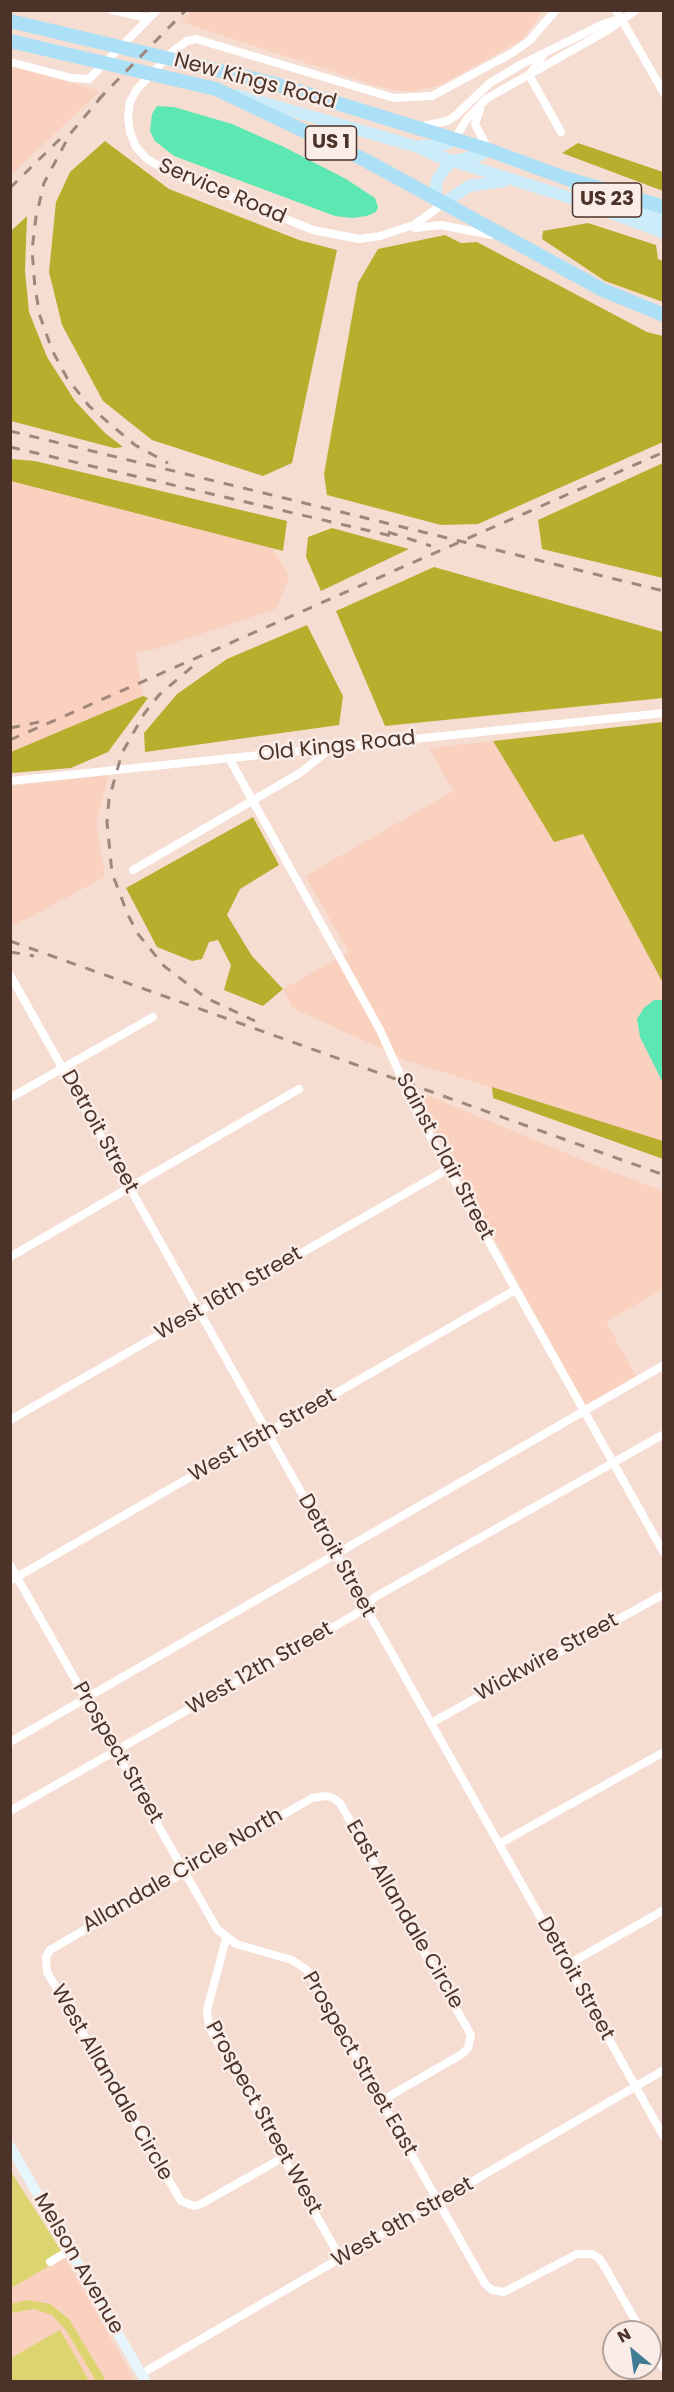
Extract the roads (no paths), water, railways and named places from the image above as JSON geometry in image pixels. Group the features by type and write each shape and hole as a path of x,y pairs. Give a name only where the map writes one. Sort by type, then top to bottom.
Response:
{"highway":[{"name":"New Kings Road","path":"10,21 272,83 453,141 489,150 565,178"},
{"name":"New Kings Road","path":"10,41 216,89"},
{"name":"US 1","path":"216,89 298,127 613,295 663,315"},
{"name":"US 1","path":"565,178 663,207"}],"main road":[{"name":"New Kings Road","path":"216,89 418,147 663,233"},
{"path":"418,147 440,146 453,141"},
{"path":"489,150 478,156 453,161 437,180 439,201 480,182 515,180"},
{"name":"New Kings Road","path":"565,178 578,188 663,221"}],"street":[{"path":"112,10 148,18"},
{"path":"10,62 72,78 89,79 157,10"},
{"name":"Service Road","path":"439,201 427,218 399,231 359,239 313,230 166,170 147,159 136,147 130,132 128,117 130,102 137,89 173,51 187,40 208,40 394,98 432,96 512,54 529,41 556,10"},
{"path":"616,10 663,93"},
{"path":"453,141 467,119 486,99 608,30 636,10"},
{"path":"412,128 438,124 456,116 490,83 549,50 603,24 622,18"},
{"path":"529,75 549,50"},
{"path":"529,75 561,132"},
{"path":"486,99 476,114 475,124 489,150"},
{"path":"399,231 441,225 482,232 518,244"},
{"name":"Old Kings Road","path":"10,782 663,713"},
{"path":"133,870 300,773 331,748"},
{"name":"Sainst Clair Street","path":"229,758 380,1030 412,1102 448,1169 663,1553"},
{"name":"Detroit Street","path":"10,975 663,2137"},
{"path":"10,1098 153,1017"},
{"path":"10,1257 299,1089"},
{"name":"West 16th Street","path":"10,1420 448,1169"},
{"name":"West 15th Street","path":"14,1579 515,1290"},
{"path":"10,1742 663,1365"},
{"name":"West 12th Street","path":"10,1811 365,1607 375,1597 663,1434"},
{"name":"Prospect Street","path":"10,1565 14,1579 86,1699 217,1929 226,1939"},
{"name":"Wickwire Street","path":"431,1723 663,1594"},
{"path":"499,1844 663,1752"},
{"name":"Allandale Circle North","path":"46,1957 55,1944 312,1798 326,1796"},
{"name":"East Allandale Circle","path":"326,1796 340,1803 468,2027 470,2042 462,2054 381,2101"},
{"path":"567,1965 663,1910"},
{"name":"Prospect Street East","path":"226,1939 301,1964 439,2202"},
{"name":"Prospect Street West","path":"226,1939 206,2018 341,2259"},
{"name":"West Allandale Circle","path":"46,1957 47,1972 176,2196 187,2204 201,2204 284,2157"},
{"name":"West 9th Street","path":"143,2378 663,2070"},
{"name":"Melson Avenue","path":"10,2146 143,2378"},
{"path":"439,2202 485,2284 498,2292 512,2290 577,2254 592,2254 606,2269 635,2320"},
{"path":"50,2262 70,2250"}],"railway":[{"path":"98,100 186,10"},
{"path":"103,95 70,134 44,183 36,217 32,250 35,288 40,316 52,350 67,378 89,406 135,445 168,463"},
{"path":"10,188 64,135"},
{"path":"10,431 664,591"},
{"path":"10,447 396,537"},
{"path":"10,740 664,452"},
{"path":"388,532 431,546"},
{"path":"192,667 159,695 144,714 122,753 109,799 107,822 112,873 138,934 164,966 206,998 255,1021"},
{"path":"10,728 39,722"},
{"path":"10,941 664,1175"},
{"path":"10,952 34,956"}]}
